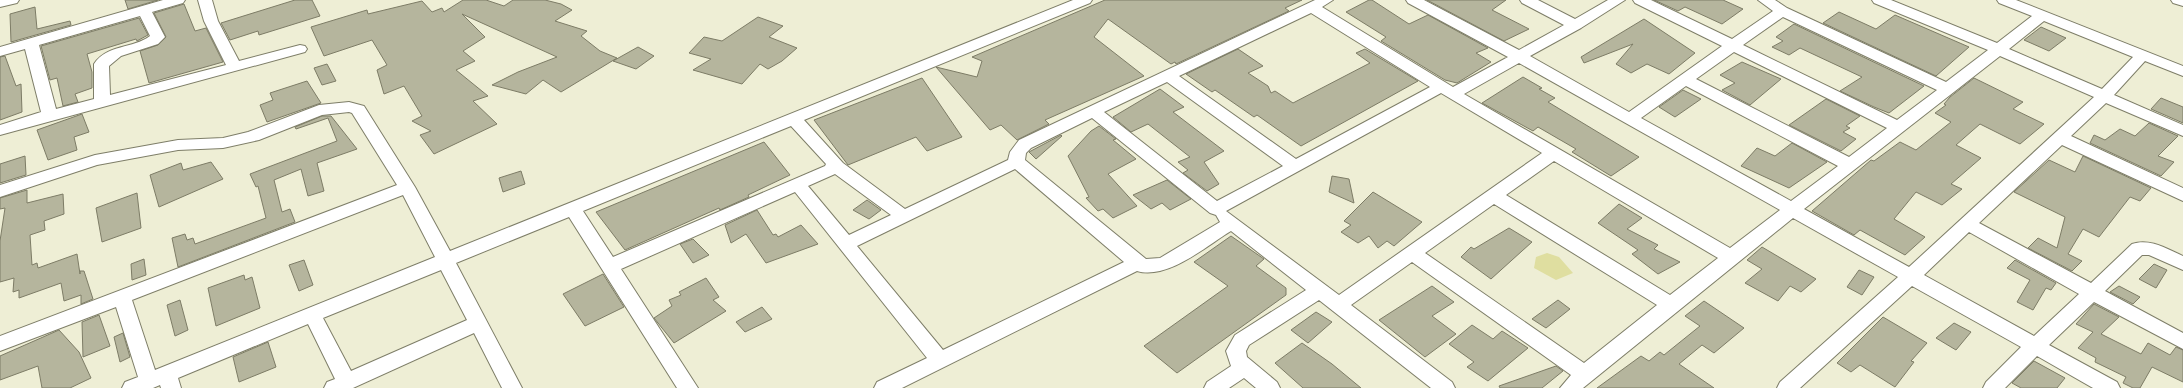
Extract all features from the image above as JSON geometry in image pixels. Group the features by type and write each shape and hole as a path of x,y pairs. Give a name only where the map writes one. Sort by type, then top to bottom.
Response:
{"street":[{"path":"0,3 12,0"},
{"path":"0,52 178,0"},
{"path":"204,0 211,21 235,68"},
{"path":"122,298 155,383 312,314 1085,0"},
{"path":"1232,222 1164,264 1144,266 1137,263 1017,162 1016,156 1018,151 1025,144 1326,0"},
{"path":"1413,0 1520,57 1792,211 2110,388"},
{"path":"1527,0 1576,25"},
{"path":"1216,209 1295,166 1447,90 1520,57 1618,0"},
{"path":"1640,0 1734,45 1899,128"},
{"path":"1765,0 1782,11 1948,89"},
{"path":"1879,0 2000,50 2183,131"},
{"path":"2004,0 2183,71"},
{"path":"2178,0 2183,2"},
{"path":"1311,7 1554,154 1731,257"},
{"path":"102,102 101,64 116,53 153,41 158,37 144,10"},
{"path":"1629,119 1782,11"},
{"path":"1570,388 1584,374 1731,257 2043,16"},
{"path":"31,44 50,115"},
{"path":"0,130 50,115 149,91 300,49"},
{"path":"1787,388 1910,277 2104,96 2143,55"},
{"path":"1168,76 1295,166"},
{"path":"1685,79 1850,165"},
{"path":"0,191 95,160 178,145 223,143 253,136 319,110 349,106 358,109 407,187 512,388"},
{"path":"1094,112 1445,388"},
{"path":"793,118 834,162 835,166 903,216"},
{"path":"2059,137 2183,195"},
{"path":"1338,305 1554,154"},
{"path":"846,244 1017,162"},
{"path":"610,266 798,185 831,170 835,166"},
{"path":"798,185 940,360"},
{"path":"0,344 407,187"},
{"path":"1494,196 1671,305"},
{"path":"572,208 688,388"},
{"path":"1966,224 2183,342"},
{"path":"1993,388 2034,345 2094,293 2140,247 2152,249 2183,264"},
{"path":"1413,253 1584,374"},
{"path":"884,388 1137,263"},
{"path":"1270,388 1238,361 1236,351 1242,340 1320,290"},
{"path":"312,314 341,385 478,323"},
{"path":"1214,388 1245,367"}],"shaded area":[{"path":"1547,253 1559,257 1573,273 1556,280 1534,268 1536,257"}],"building":[{"path":"125,0 158,0 128,9"},
{"path":"295,0 312,0 320,16 259,35 258,31 230,40 221,23"},
{"path":"463,0 486,0 504,6 513,0 545,0 561,4 572,10 555,21 587,31 581,36 600,51 617,58 561,92 543,80 526,94 492,85 518,72 557,57 462,14 485,37 463,51 475,61 456,70 488,96 473,101 497,124 434,154 420,135 431,131 412,121 422,116 404,86 384,94 377,70 387,65 372,40 324,56 311,27 367,10 368,14 422,1 432,12 442,8 444,12"},
{"path":"1105,0 1302,0 1285,8 1289,11 1176,64 1175,62 1171,64 1108,19 1094,37 1144,76 1045,120 1049,124 1017,140 1001,125 990,130 936,67 977,77 982,61 972,57"},
{"path":"1369,0 1372,0 1409,24 1428,15 1488,48 1476,53 1491,62 1457,83 1445,80 1381,41 1386,37 1346,12"},
{"path":"1427,0 1506,0 1492,10 1529,29 1504,41"},
{"path":"1654,0 1723,0 1743,9 1722,24 1685,7 1678,11"},
{"path":"184,4 195,31 206,28 223,62 149,83 140,51 158,45 166,37 154,13"},
{"path":"35,7 37,29 70,21 71,25 11,42 10,14"},
{"path":"1839,12 1876,29 1895,15 1969,47 1936,76 1823,23"},
{"path":"758,17 783,26 769,37 797,48 782,61 768,69 760,64 742,84 693,70 711,59 689,53 704,37 722,41"},
{"path":"139,18 148,35 137,41 136,39 87,54 92,72 92,88 75,94 78,102 63,106 57,78 50,80 41,46"},
{"path":"1644,19 1695,53 1669,74 1647,64 1631,73 1616,64 1633,44 1584,63 1581,57"},
{"path":"1794,24 1924,86 1889,113 1840,91 1862,77 1800,48 1789,55 1772,47 1783,41 1776,37"},
{"path":"2041,27 2066,38 2049,51 2024,40"},
{"path":"638,47 654,56 636,69 613,61"},
{"path":"1238,49 1263,66 1248,73 1268,86 1271,93 1275,91 1293,103 1370,63 1356,53 1365,49 1418,81 1301,146 1257,115 1254,117 1215,90 1212,92 1186,74"},
{"path":"5,56 16,86 21,84 22,112 0,120 0,57"},
{"path":"1742,62 1781,79 1750,105 1722,90 1735,83 1720,75"},
{"path":"327,64 336,81 322,85 314,68"},
{"path":"1523,77 1542,88 1539,89 1555,98 1548,102 1639,157 1611,176 1572,152 1576,149 1538,127 1533,131 1482,103"},
{"path":"922,78 962,137 927,151 916,137 848,165 814,120"},
{"path":"1974,78 2023,102 2013,109 2044,124 2020,144 1980,124 1956,145 1981,158 1951,184 1962,189 1942,205 1916,192 1894,219 1925,237 1905,255 1860,230 1854,235 1812,211 1871,160 1874,161 1900,142 1916,150 1951,122 1935,113 1946,105 1944,104 1950,97"},
{"path":"307,81 321,103 267,122 260,105 273,100 270,93"},
{"path":"1160,89 1184,107 1173,112 1224,151 1204,162 1219,184 1207,191 1183,173 1188,170 1178,162 1190,157 1148,124 1131,132 1113,117"},
{"path":"1683,90 1701,99 1675,117 1659,107"},
{"path":"2161,98 2183,107 2183,123 2151,109"},
{"path":"1826,99 1860,116 1846,126 1850,128 1843,132 1856,139 1841,151 1789,125"},
{"path":"82,114 89,132 74,137 77,150 48,160 37,130"},
{"path":"322,116 331,116 357,149 317,163 324,191 308,196 301,169 274,180 282,212 290,209 295,222 178,267 172,238 185,234 187,240 193,238 195,244 266,218 258,186 256,187 250,174 337,141 328,118 296,129 295,127"},
{"path":"2149,123 2178,136 2158,156 2174,162 2161,176 2090,143 2094,135 2105,140 2120,129 2135,136"},
{"path":"1099,126 1116,139 1113,140 1136,159 1108,174 1137,206 1113,218 1103,209 1098,211 1086,198 1089,197 1068,156 1091,131"},
{"path":"1061,135 1062,136 1036,159 1029,152"},
{"path":"764,142 790,175 748,195 749,197 720,210 719,208 625,250 596,212"},
{"path":"1792,143 1827,162 1789,188 1741,166 1757,148 1775,156"},
{"path":"25,156 26,175 0,183 0,164"},
{"path":"2083,156 2151,188 2140,201 2130,197 2099,237 2083,229 2068,254 2082,261 2072,271 2028,248 2038,238 2057,248 2065,217 2014,192 2049,160 2075,172"},
{"path":"211,162 223,179 159,207 150,175 181,163 183,170"},
{"path":"521,171 525,184 503,192 499,178"},
{"path":"1332,176 1349,179 1354,203 1329,192"},
{"path":"1167,180 1191,199 1170,210 1162,203 1151,209 1133,195"},
{"path":"27,190 27,203 63,194 64,214 44,221 45,230 30,235 32,265 37,263 38,268 77,254 80,274 80,271 84,271 93,299 81,304 81,295 64,301 61,283 19,298 19,290 13,292 14,278 0,282 0,241 5,208 0,209 0,198"},
{"path":"1373,192 1422,222 1394,246 1387,241 1378,248 1369,236 1358,243 1341,232 1351,225 1344,221"},
{"path":"137,193 141,228 102,242 96,208"},
{"path":"867,200 881,210 869,219 853,210"},
{"path":"1619,204 1642,218 1627,229 1658,245 1654,249 1680,262 1658,274 1632,254 1638,250 1598,223"},
{"path":"757,210 773,235 776,234 778,237 801,225 818,244 766,263 746,234 731,243 725,225"},
{"path":"1509,228 1532,242 1491,279 1461,257 1471,247 1474,249"},
{"path":"1231,236 1264,259 1256,266 1286,288 1286,295 1177,373 1144,346 1228,286 1194,262"},
{"path":"693,239 709,255 693,263 680,244"},
{"path":"1762,247 1816,279 1801,292 1790,286 1778,301 1745,283 1762,269 1747,260"},
{"path":"144,259 146,275 132,280 131,264"},
{"path":"304,260 313,285 299,291 289,265"},
{"path":"2015,260 2056,283 2051,290 2046,288 2033,310 2017,302 2030,280 2007,268"},
{"path":"2154,264 2167,270 2156,288 2139,279"},
{"path":"1859,270 1874,277 1862,295 1847,287"},
{"path":"603,274 624,307 585,326 563,294"},
{"path":"244,275 245,280 252,277 260,308 216,326 208,288"},
{"path":"706,278 719,297 713,300 726,311 674,343 654,318 672,306 669,300 681,295 679,292"},
{"path":"1432,286 1454,302 1432,316 1456,334 1425,357 1379,320"},
{"path":"2119,286 2140,297 2133,304 2110,292"},
{"path":"180,300 188,330 175,336 167,305"},
{"path":"1558,300 1570,309 1546,328 1532,319"},
{"path":"1704,301 1744,328 1714,353 1702,345 1679,364 1714,388 1597,388 1641,356 1649,361 1660,352 1664,355 1700,326 1685,316"},
{"path":"2094,304 2119,317 2101,334 2141,354 2148,343 2170,355 2176,347 2183,350 2183,382 2152,367 2140,388 2133,388 2123,383 2126,377 2095,362 2096,358 2078,348 2093,332 2076,324"},
{"path":"762,307 772,319 745,332 736,322"},
{"path":"1316,312 1332,322 1308,343 1291,330"},
{"path":"99,315 110,346 83,357 82,322"},
{"path":"1883,317 1927,343 1911,361 1914,362 1895,387 1860,365 1851,372 1837,363"},
{"path":"1954,323 1971,332 1956,350 1936,338"},
{"path":"1472,325 1493,339 1502,331 1528,348 1488,381 1467,367 1474,362 1449,344"},
{"path":"59,330 79,352 91,378 70,388 42,388 38,366 0,380 0,356"},
{"path":"123,333 130,357 120,362 114,337"},
{"path":"268,342 276,367 239,382 233,357"},
{"path":"1302,343 1332,364 1361,388 1303,388 1275,363"},
{"path":"2034,361 2065,378 2057,388 2021,388 2012,383"},
{"path":"1556,366 1563,371 1542,388 1500,388 1499,386"}]}
